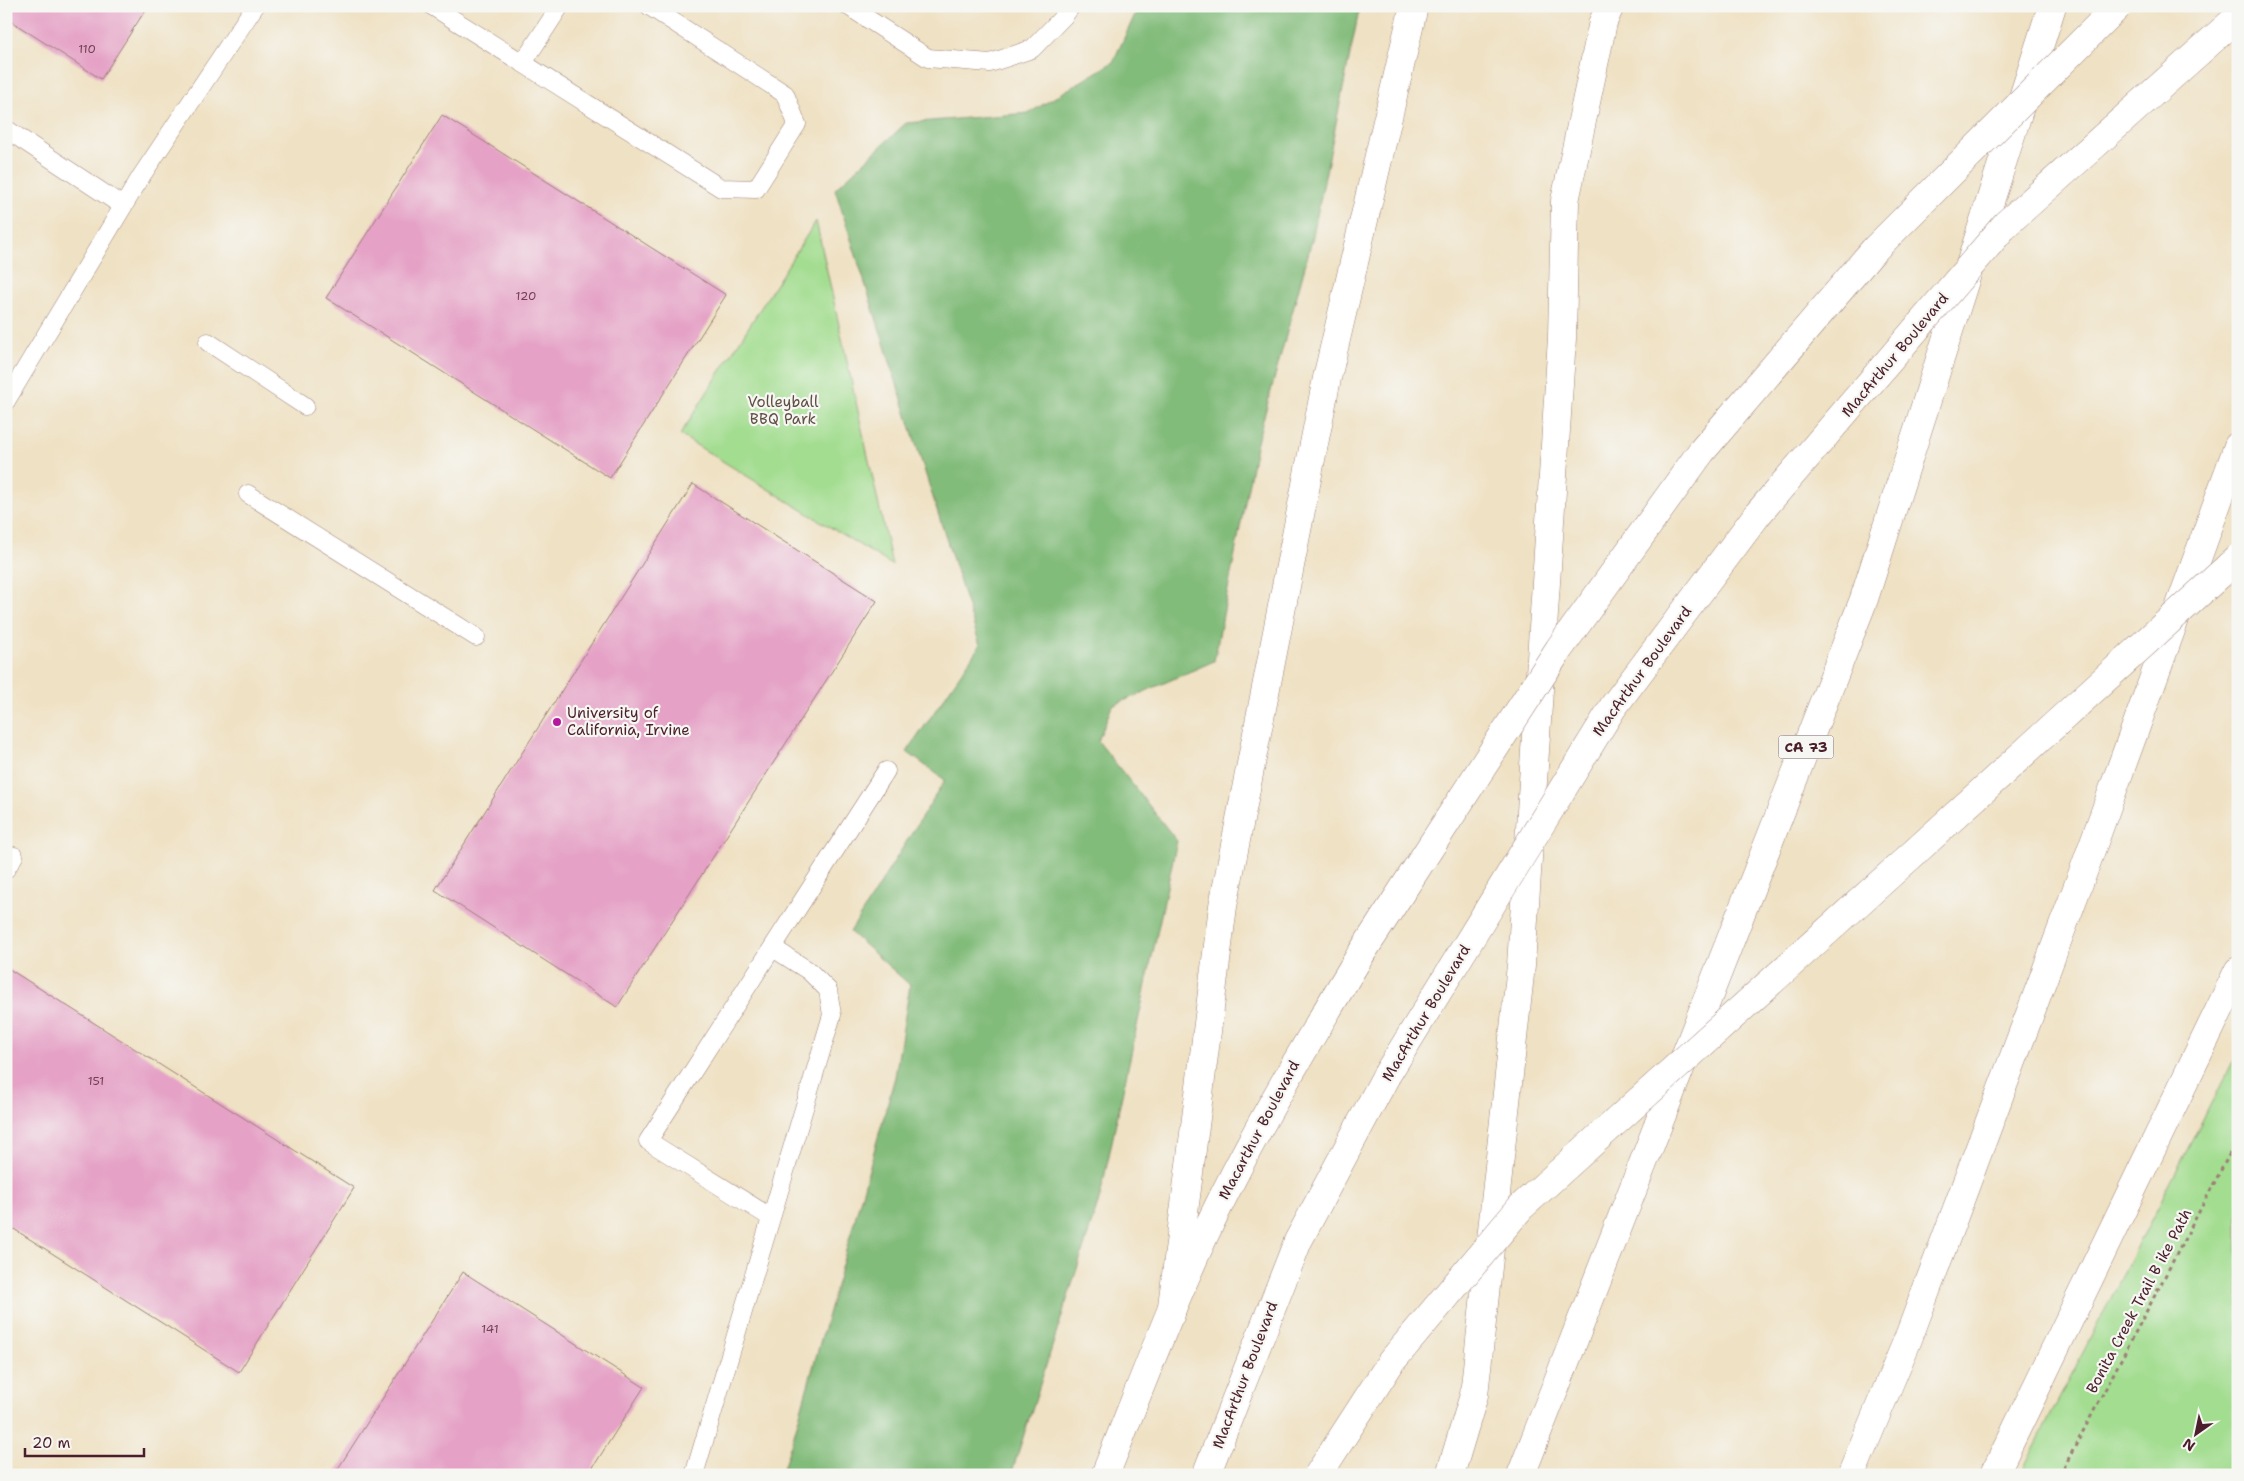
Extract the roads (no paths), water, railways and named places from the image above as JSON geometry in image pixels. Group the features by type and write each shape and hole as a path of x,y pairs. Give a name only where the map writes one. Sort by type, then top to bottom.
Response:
{"main road":[{"path":"1105,1475 1170,1314 1223,906 1326,378 1414,6"},
{"path":"1450,1475 1474,1395 1521,965 1562,338 1565,201 1603,22 1610,6"},
{"name":"CA 73","path":"1522,1475 1864,599 2052,6"},
{"name":"Macarthur Boulevard","path":"1170,1314 1220,1204 1296,1062 1361,954 1559,650 1701,452 1874,250 2118,6"},
{"name":"MacArthur Boulevard","path":"1206,1475 1298,1241 1386,1076 1613,707 1757,515 2006,224 2238,17"},
{"path":"1852,1475 1922,1302 2082,875 2238,446"},
{"path":"1318,1475 1391,1362 1520,1207 1918,850 2238,558"},
{"path":"1994,1475 2238,971"}],"lane":[{"path":"6,401 123,206 255,6"},
{"path":"432,6 722,188 756,188 797,124 785,94 649,6"},
{"path":"523,63 560,6"},
{"path":"848,6 928,58 990,63 1032,49 1062,9"},
{"path":"6,129 123,206"},
{"path":"208,342 305,406"},
{"path":"248,494 476,637"},
{"path":"770,1217 648,1141 886,771"},
{"path":"694,1475 770,1217 832,1016 828,990 809,971 772,948"}],"place":[{"name":"University of California, Irvine","path":"557,722"}],"park label":[{"name":"Volleyball BBQ Park","path":"783,410"}]}
